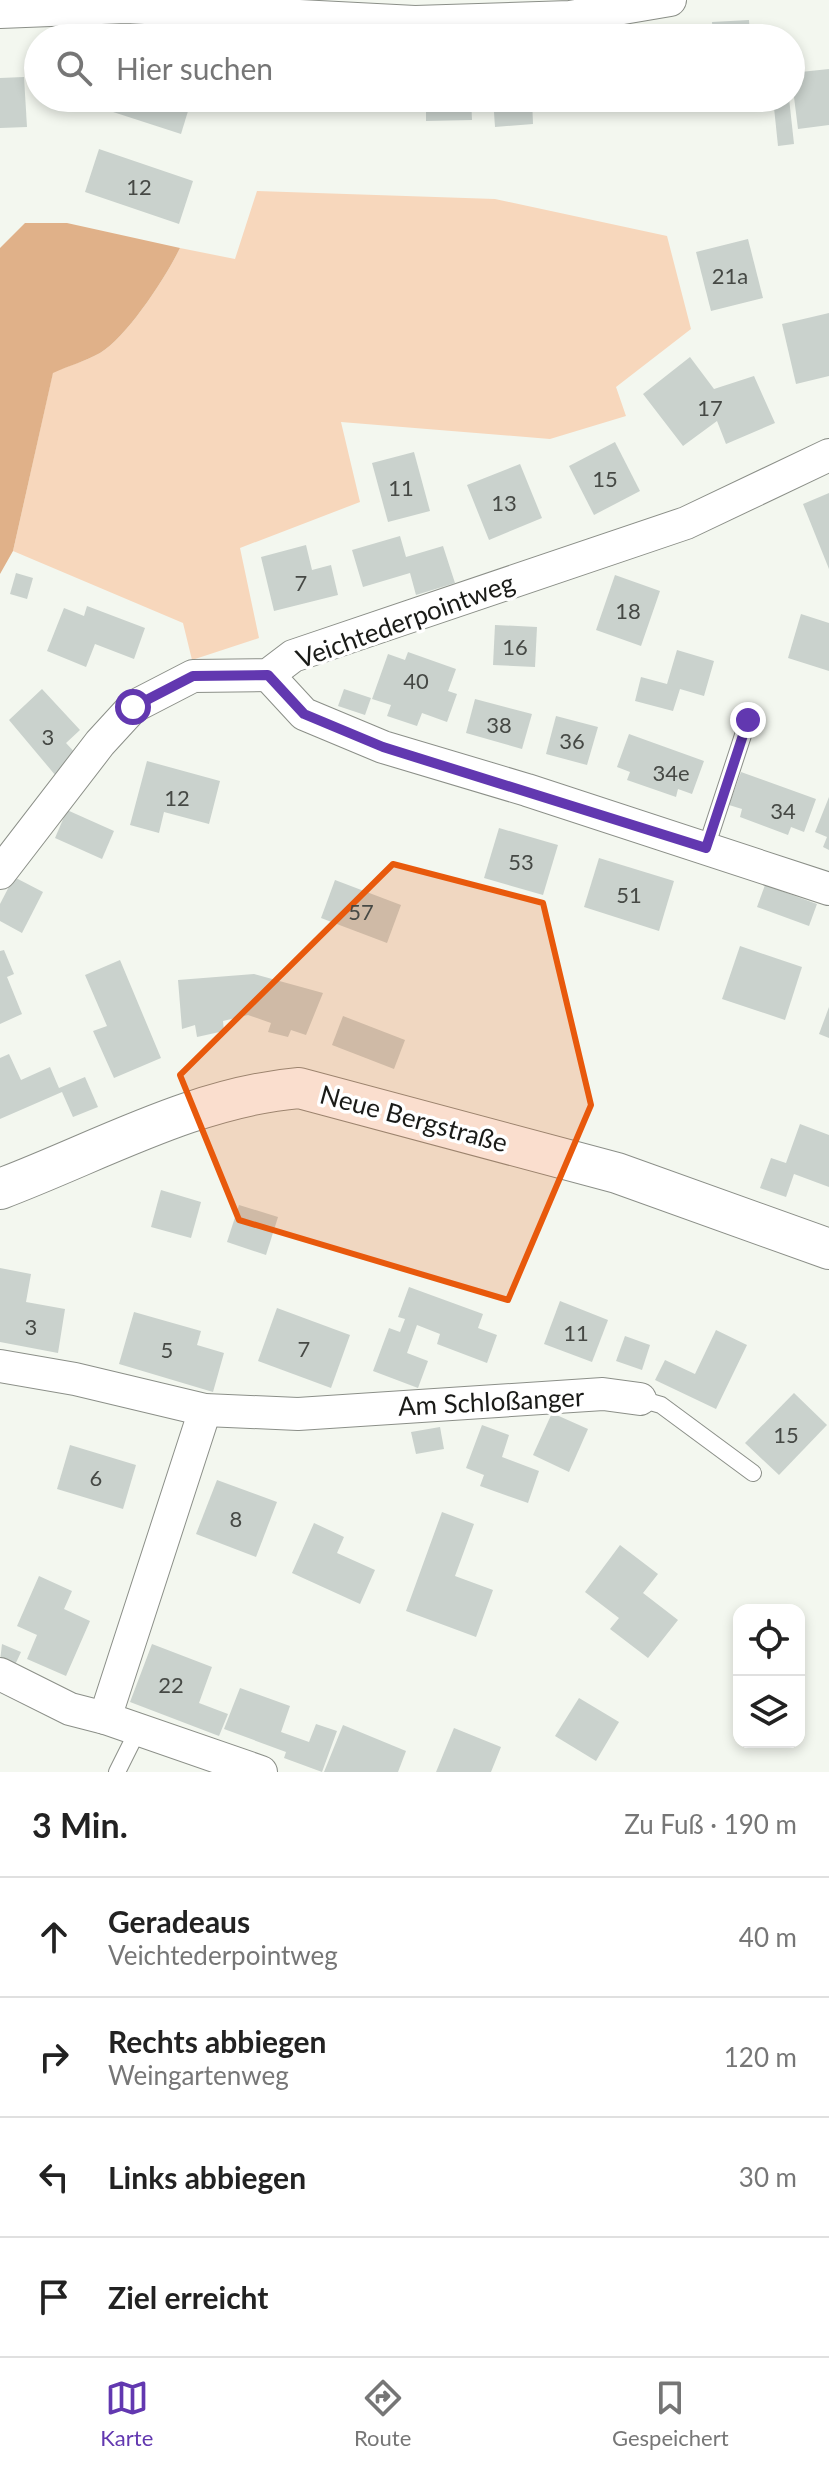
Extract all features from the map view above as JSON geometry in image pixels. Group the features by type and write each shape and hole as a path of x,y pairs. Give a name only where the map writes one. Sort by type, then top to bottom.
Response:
{"street":[{"path":"0,12 126,7 415,22 670,0"},
{"name":"Veichtederpointweg","path":"0,873 100,743 133,707 193,676 268,675 293,656 686,523 829,455"},
{"path":"268,675 304,714 383,747 829,889"},
{"name":"Neue Bergstraße","path":"0,1189 165,1121 241,1097 299,1088 617,1173 829,1249"},
{"name":"Am Schloßanger","path":"0,1366 75,1379 205,1410 298,1414 603,1394 640,1399"},
{"path":"105,1718 205,1410"},
{"path":"0,1674 70,1709 139,1728 261,1772"}],"lane":[{"path":"706,848 748,720"},
{"name":"Am Schloßanger","path":"640,1399 661,1405 753,1473"},
{"path":"117,1772 139,1728"}],"highlighted area":[{"path":"393,864 543,903 591,1105 508,1300 239,1220 180,1075"}],"shaded area":[{"path":"257,191 495,199 667,236 691,329 616,387 626,416 550,439 341,422 360,502 240,548 259,638 192,660 183,623 13,551 53,372 95,356 111,345 145,305 180,248 235,259"},
{"path":"25,223 67,223 180,248 145,305 111,345 95,356 53,373 13,551 0,574 0,248"}],"building":[{"path":"749,20 749,24 712,24"},
{"path":"829,69 829,125 798,129 796,112 805,112 805,72"},
{"path":"24,77 27,127 0,128 0,78"},
{"path":"113,112 188,112 181,134"},
{"path":"426,112 472,112 472,120 426,121"},
{"path":"494,112 533,112 533,124 495,127"},
{"path":"774,112 791,112 794,144 778,146"},
{"path":"99,149 193,181 179,224 85,192"},
{"path":"748,239 763,298 711,311 696,252"},
{"path":"829,313 829,376 796,384 782,324"},
{"path":"690,357 714,389 754,376 775,423 726,444 717,421 683,446 643,394"},
{"path":"615,442 640,491 594,515 569,466"},
{"path":"414,452 430,511 388,522 372,463"},
{"path":"520,464 542,518 489,540 467,485"},
{"path":"829,493 829,569 803,504"},
{"path":"400,536 406,557 443,546 455,583 416,595 410,573 363,587 352,550"},
{"path":"306,545 312,570 331,565 338,595 274,611 261,557"},
{"path":"16,573 33,578 27,599 10,594"},
{"path":"615,575 660,591 641,646 596,630"},
{"path":"87,606 145,628 134,659 95,644 86,667 47,651 64,608 84,616"},
{"path":"801,614 829,623 829,671 788,658"},
{"path":"495,625 537,627 535,667 493,665"},
{"path":"677,650 714,661 704,696 680,689 673,711 635,701 641,677 667,684"},
{"path":"408,652 456,669 448,691 457,694 447,722 422,713 417,726 387,716 391,705 372,699 388,654 405,660"},
{"path":"42,689 80,730 66,743 78,756 56,776 9,720"},
{"path":"344,689 371,698 365,715 338,706"},
{"path":"475,699 532,714 522,749 466,733"},
{"path":"556,716 598,727 587,765 546,754"},
{"path":"629,734 704,761 692,794 678,789 676,797 627,780 630,772 617,767"},
{"path":"147,761 220,781 209,824 164,812 159,833 130,825"},
{"path":"741,772 816,799 804,832 791,827 788,835 740,817 742,809 729,805"},
{"path":"829,797 829,850 823,847 827,837 815,832"},
{"path":"67,810 114,831 102,859 55,838"},
{"path":"499,828 558,845 543,895 484,878"},
{"path":"599,858 674,881 659,931 584,907"},
{"path":"14,877 43,892 22,933 0,921 0,904"},
{"path":"335,880 401,905 387,943 321,918"},
{"path":"765,885 817,904 809,926 757,907"},
{"path":"740,946 802,967 785,1020 722,999"},
{"path":"4,950 14,974 7,977 22,1014 0,1024 0,951"},
{"path":"120,960 161,1058 114,1078 93,1031 107,1026 85,975"},
{"path":"254,974 323,993 306,1035 291,1030 288,1037 268,1032 271,1023 248,1015 223,1021 224,1031 197,1037 195,1025 182,1029 178,980"},
{"path":"829,1007 829,1038 819,1034"},
{"path":"343,1016 405,1040 394,1069 332,1045"},
{"path":"9,1054 21,1080 50,1067 59,1088 85,1077 98,1107 73,1117 62,1092 0,1119 0,1058"},
{"path":"800,1124 829,1135 829,1187 794,1174 786,1197 760,1188 771,1158 786,1163"},
{"path":"161,1190 201,1202 191,1238 151,1227"},
{"path":"239,1205 278,1217 266,1255 227,1242"},
{"path":"0,1268 31,1274 26,1302 65,1309 58,1353 0,1342"},
{"path":"409,1287 483,1314 478,1328 497,1335 487,1363 437,1344 440,1334 417,1325 407,1353 428,1361 418,1388 373,1371 389,1328 400,1332 405,1319 398,1317"},
{"path":"560,1301 608,1320 592,1362 544,1344"},
{"path":"277,1308 350,1335 331,1388 258,1361"},
{"path":"134,1312 201,1331 197,1345 224,1353 213,1392 119,1364"},
{"path":"716,1330 747,1345 716,1409 655,1380 665,1360 695,1374"},
{"path":"625,1336 650,1345 642,1370 616,1361"},
{"path":"794,1393 827,1425 779,1475 745,1443"},
{"path":"552,1413 588,1429 569,1472 533,1455"},
{"path":"482,1425 509,1435 502,1457 539,1471 528,1503 480,1486 484,1475 466,1468"},
{"path":"440,1427 444,1449 416,1454 411,1432"},
{"path":"70,1445 136,1465 123,1509 57,1489"},
{"path":"217,1480 277,1502 256,1557 196,1534"},
{"path":"442,1512 474,1524 455,1576 493,1590 476,1637 406,1611"},
{"path":"314,1523 344,1537 337,1553 375,1570 360,1604 292,1573"},
{"path":"620,1545 658,1574 643,1593 678,1620 648,1658 610,1629 619,1618 585,1592"},
{"path":"39,1576 72,1591 64,1609 90,1621 66,1676 27,1659 37,1635 17,1626"},
{"path":"2,1644 21,1652 14,1667 0,1661"},
{"path":"152,1644 212,1667 199,1703 228,1714 219,1736 130,1702"},
{"path":"240,1688 290,1706 281,1732 309,1742 316,1724 337,1731 322,1772 284,1758 286,1752 224,1729"},
{"path":"579,1698 619,1722 596,1761 555,1736"},
{"path":"343,1725 406,1751 398,1772 324,1772"},
{"path":"454,1728 501,1747 491,1772 436,1772"}],"route":[{"path":"133,707 193,676 268,675 304,714 383,747 706,848 748,720"}]}
